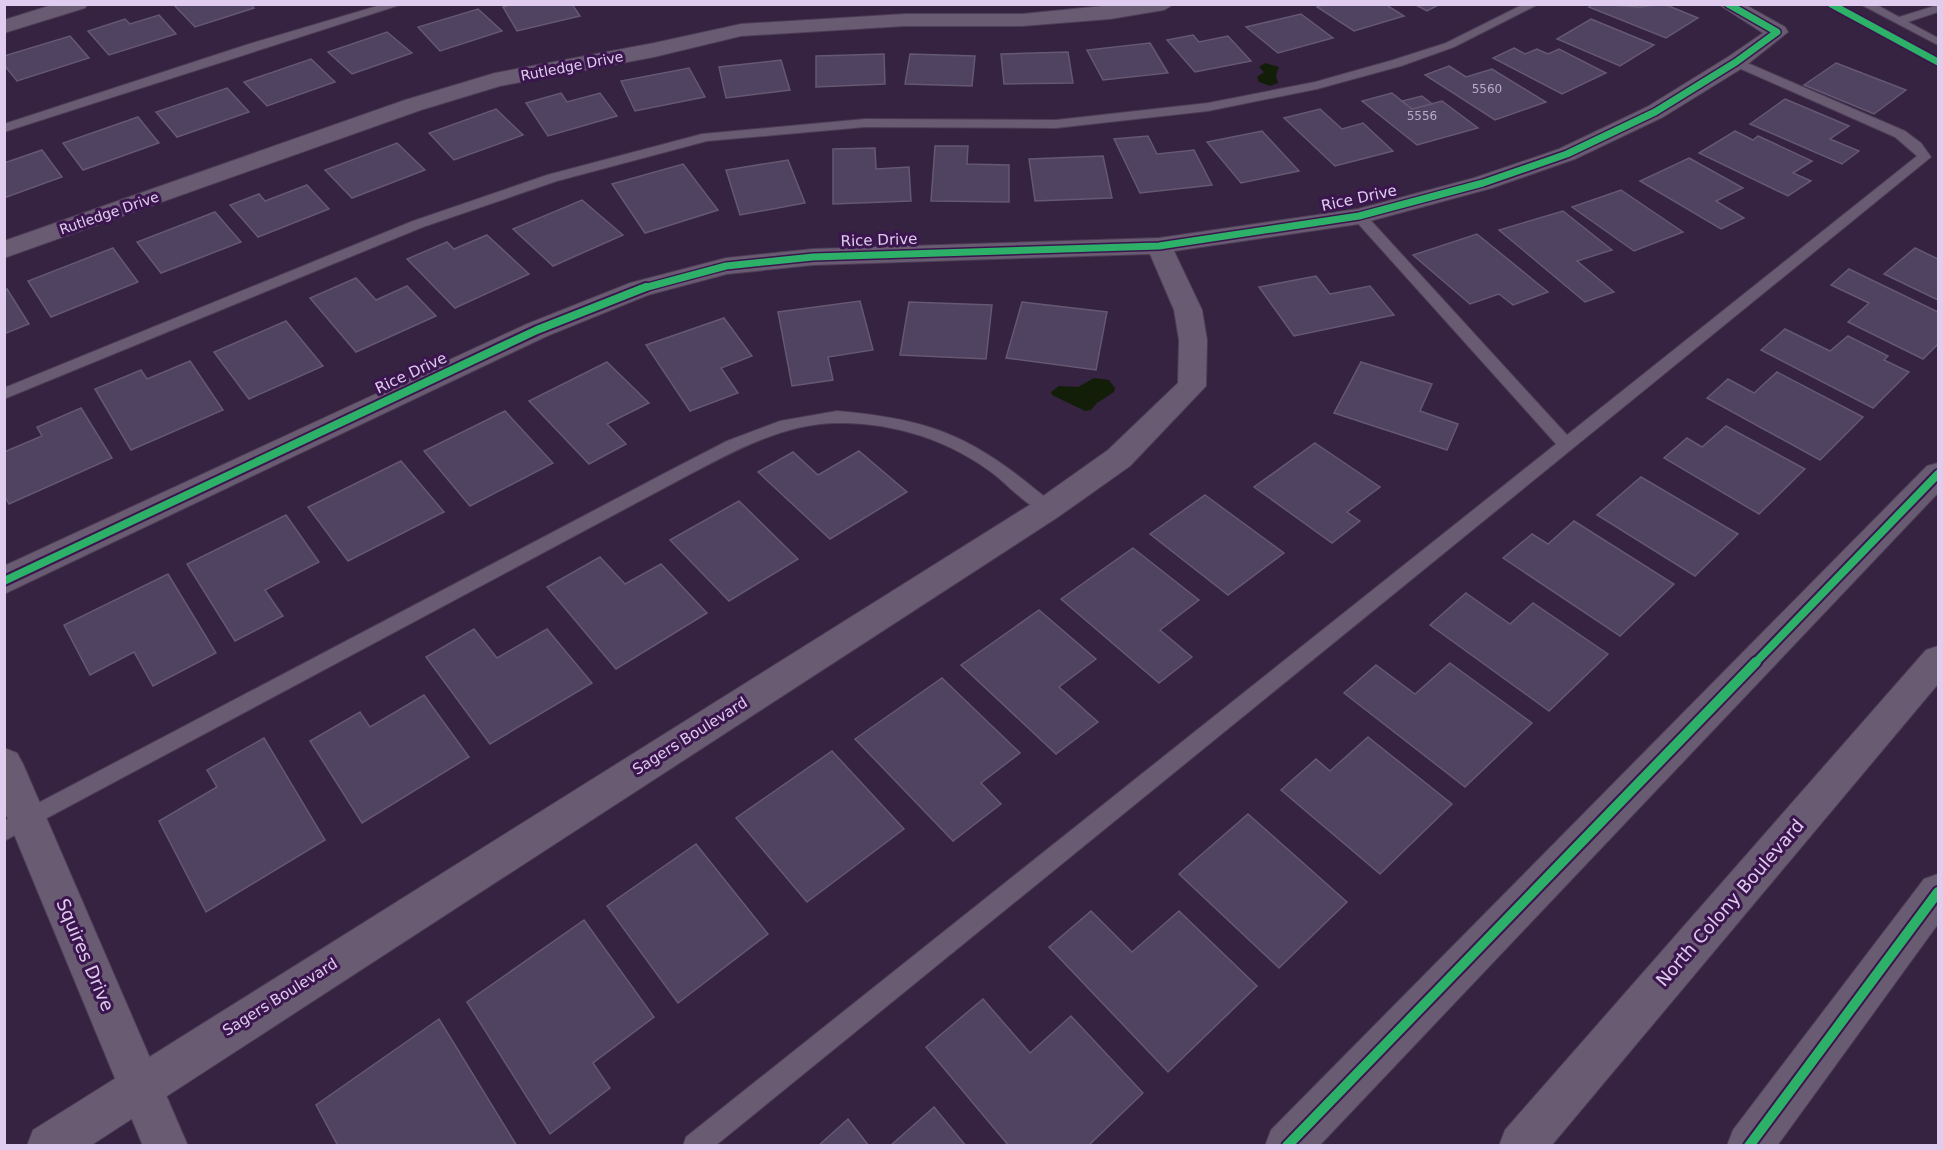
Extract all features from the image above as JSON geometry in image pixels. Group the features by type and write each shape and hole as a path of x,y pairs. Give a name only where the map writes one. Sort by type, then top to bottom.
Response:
{"street":[{"path":"4,27 78,4"},
{"name":"Rutledge Drive","path":"4,250 413,105 495,81 585,61 654,50 741,30 906,20 1022,20 1110,13 1164,4"},
{"name":"Rice Drive","path":"4,581 537,330 639,289 726,266 813,257 1158,246 1359,216 1484,183 1568,154 1655,112 1736,62 1777,32 1728,4"},
{"name":"Sagers Boulevard","path":"49,1146 141,1085 1047,509 1119,458 1192,386 1193,340 1188,310 1158,246"},
{"path":"1287,1146 1938,474"},
{"name":"North Colony Boulevard","path":"1521,1146 1938,660"},
{"name":"Squires Drive","path":"4,764 16,826 141,1085 166,1146"},
{"path":"1749,1146 1938,892"}],"lane":[{"path":"4,128 253,47 398,4"},
{"path":"4,394 418,224 552,178 707,137 866,123 1056,124 1208,107 1317,85 1396,63 1450,45 1534,4"},
{"path":"1865,4 1938,42"},
{"path":"1898,21 1938,8"},
{"path":"695,1146 1924,157 1916,146 1900,134 1736,62"},
{"path":"1359,216 1566,444"},
{"path":"16,826 732,445 786,425 837,417 920,428 947,439 998,470 1047,509"}],"shaded area":[{"path":"1265,63 1279,67 1276,75 1278,83 1270,86 1259,82 1257,77 1264,72 1259,67"},
{"path":"1094,378 1109,380 1115,388 1114,392 1097,403 1091,410 1085,411 1052,395 1051,392 1059,386 1078,387"}],"building":[{"path":"173,4 251,4 254,8 195,27"},
{"path":"513,4 572,4 580,16 517,31 503,7"},
{"path":"1325,4 1385,4 1404,16 1354,31 1317,7"},
{"path":"1414,4 1440,4 1427,11"},
{"path":"1593,4 1640,7 1664,4 1698,18 1666,38 1589,7"},
{"path":"478,9 502,31 440,51 418,27"},
{"path":"1301,14 1333,38 1278,53 1246,27"},
{"path":"159,15 176,34 109,55 88,31 125,19 130,24"},
{"path":"1591,19 1654,45 1620,66 1557,39"},
{"path":"387,32 412,53 352,74 328,52"},
{"path":"1193,35 1199,42 1228,36 1251,61 1195,72 1167,40"},
{"path":"70,36 89,58 17,81 4,65 4,56"},
{"path":"1150,43 1168,73 1103,80 1087,50"},
{"path":"1514,48 1525,54 1537,49 1548,54 1559,49 1606,73 1562,94 1493,58"},
{"path":"1068,52 1073,83 1004,84 1001,54"},
{"path":"884,54 885,84 816,87 816,56"},
{"path":"910,54 975,56 972,86 905,84"},
{"path":"311,59 335,82 267,106 244,82"},
{"path":"781,60 790,90 726,98 719,67"},
{"path":"1836,63 1906,90 1874,114 1804,85"},
{"path":"1449,66 1466,77 1492,69 1546,102 1495,120 1425,75"},
{"path":"689,68 705,97 635,111 621,81"},
{"path":"227,88 249,112 177,137 156,112"},
{"path":"561,93 567,102 600,93 617,116 548,136 526,103"},
{"path":"1392,93 1412,109 1442,101 1478,128 1417,145 1362,101"},
{"path":"1422,96 1432,104 1412,109 1402,101"},
{"path":"1785,99 1849,126 1830,139 1859,151 1842,164 1750,124"},
{"path":"496,109 523,135 454,160 429,133"},
{"path":"1320,109 1342,129 1363,123 1393,151 1335,166 1284,118"},
{"path":"138,117 159,143 83,170 63,143"},
{"path":"1262,131 1299,171 1241,183 1207,142"},
{"path":"1735,131 1753,140 1758,136 1812,161 1793,173 1811,181 1788,196 1699,153"},
{"path":"1148,136 1157,154 1194,150 1212,185 1140,193 1114,139"},
{"path":"397,143 425,170 352,198 325,170"},
{"path":"935,146 968,146 967,164 1009,165 1009,202 931,201"},
{"path":"875,148 876,169 909,167 911,201 833,204 833,149"},
{"path":"42,150 62,177 4,198 4,163"},
{"path":"1103,156 1112,198 1035,201 1029,159"},
{"path":"1689,158 1743,188 1716,201 1744,218 1721,229 1640,181"},
{"path":"788,160 805,203 740,215 726,170"},
{"path":"683,164 718,210 645,233 612,184"},
{"path":"307,185 329,209 258,237 230,205 259,194 265,201"},
{"path":"1621,190 1683,232 1634,251 1572,207"},
{"path":"582,200 623,235 553,266 513,229"},
{"path":"1563,211 1612,250 1577,261 1614,292 1585,302 1499,230"},
{"path":"215,212 241,242 161,273 137,242"},
{"path":"1477,234 1548,292 1513,305 1499,294 1470,304 1413,255"},
{"path":"487,235 529,274 455,308 407,259 447,242 454,249"},
{"path":"113,248 138,282 51,317 28,281"},
{"path":"1915,248 1938,259 1938,300 1884,274"},
{"path":"1849,269 1938,312 1938,344 1923,359 1848,322 1869,303 1831,285"},
{"path":"1316,276 1330,294 1370,286 1394,315 1294,336 1259,287"},
{"path":"356,278 376,300 407,286 436,316 356,352 310,298"},
{"path":"7,289 29,324 4,334 4,290"},
{"path":"860,301 873,350 828,357 833,380 792,386 778,312"},
{"path":"909,302 992,305 986,359 900,355"},
{"path":"1022,302 1107,312 1096,370 1006,358"},
{"path":"724,318 752,356 721,368 738,393 690,411 646,345"},
{"path":"286,321 323,366 249,399 214,352"},
{"path":"1785,329 1830,351 1848,336 1888,356 1884,360 1909,372 1873,408 1761,350"},
{"path":"190,361 223,410 131,450 95,389 141,370 147,379"},
{"path":"607,362 649,403 607,424 626,444 589,464 529,401"},
{"path":"1361,362 1432,384 1420,411 1458,424 1447,450 1334,413"},
{"path":"1777,372 1863,417 1820,460 1707,398 1728,379 1754,393"},
{"path":"81,408 112,458 9,504 4,495 4,452 42,436 37,427"},
{"path":"505,411 553,463 470,506 424,451"},
{"path":"1726,426 1805,469 1759,514 1664,458 1687,438 1702,447"},
{"path":"1315,443 1380,487 1347,512 1360,521 1332,543 1254,487"},
{"path":"859,451 907,492 830,539 758,472 793,452 818,475"},
{"path":"401,461 444,512 348,561 308,507"},
{"path":"1641,477 1738,534 1695,576 1597,515"},
{"path":"1205,495 1284,553 1228,595 1150,534"},
{"path":"739,501 798,559 729,601 670,540"},
{"path":"286,515 319,562 265,590 283,616 235,641 187,564"},
{"path":"1574,521 1674,584 1620,636 1503,558 1532,534 1548,544"},
{"path":"1133,548 1199,600 1160,630 1192,657 1159,683 1061,599"},
{"path":"600,557 625,584 661,564 707,613 616,669 547,587"},
{"path":"168,574 216,653 153,686 134,652 90,675 64,625"},
{"path":"1466,593 1510,624 1533,603 1608,654 1549,711 1430,625"},
{"path":"1039,610 1096,659 1059,687 1098,722 1056,754 961,665"},
{"path":"474,629 497,658 547,629 592,683 490,744 426,657"},
{"path":"1450,663 1532,723 1465,787 1344,693 1376,665 1415,694"},
{"path":"942,678 1020,753 981,783 1001,804 953,841 855,739"},
{"path":"424,695 469,757 362,823 310,741 360,712 370,727"},
{"path":"1368,737 1452,804 1380,874 1281,790 1316,759 1330,771"},
{"path":"264,738 325,840 206,912 159,821 217,787 207,770"},
{"path":"832,751 904,829 807,902 736,818"},
{"path":"1248,814 1347,902 1279,968 1179,874"},
{"path":"696,844 768,934 678,1003 607,906"},
{"path":"1091,911 1132,952 1179,911 1257,986 1168,1072 1049,947"},
{"path":"584,920 654,1017 593,1063 610,1088 550,1134 467,1002"},
{"path":"983,999 1030,1053 1071,1016 1143,1093 1088,1146 1009,1146 926,1047"},
{"path":"439,1019 517,1146 338,1146 316,1105"},
{"path":"934,1107 966,1146 890,1146"},
{"path":"848,1119 869,1146 818,1146"}],"cycle path":[{"path":"4,581 537,330 639,289 726,266 813,257 1159,246 1359,216 1483,183 1567,154 1655,112 1736,62 1777,32 1728,4"},
{"path":"1831,4 1938,62"},
{"path":"1287,1146 1938,474"},
{"path":"1749,1146 1938,892"}]}
